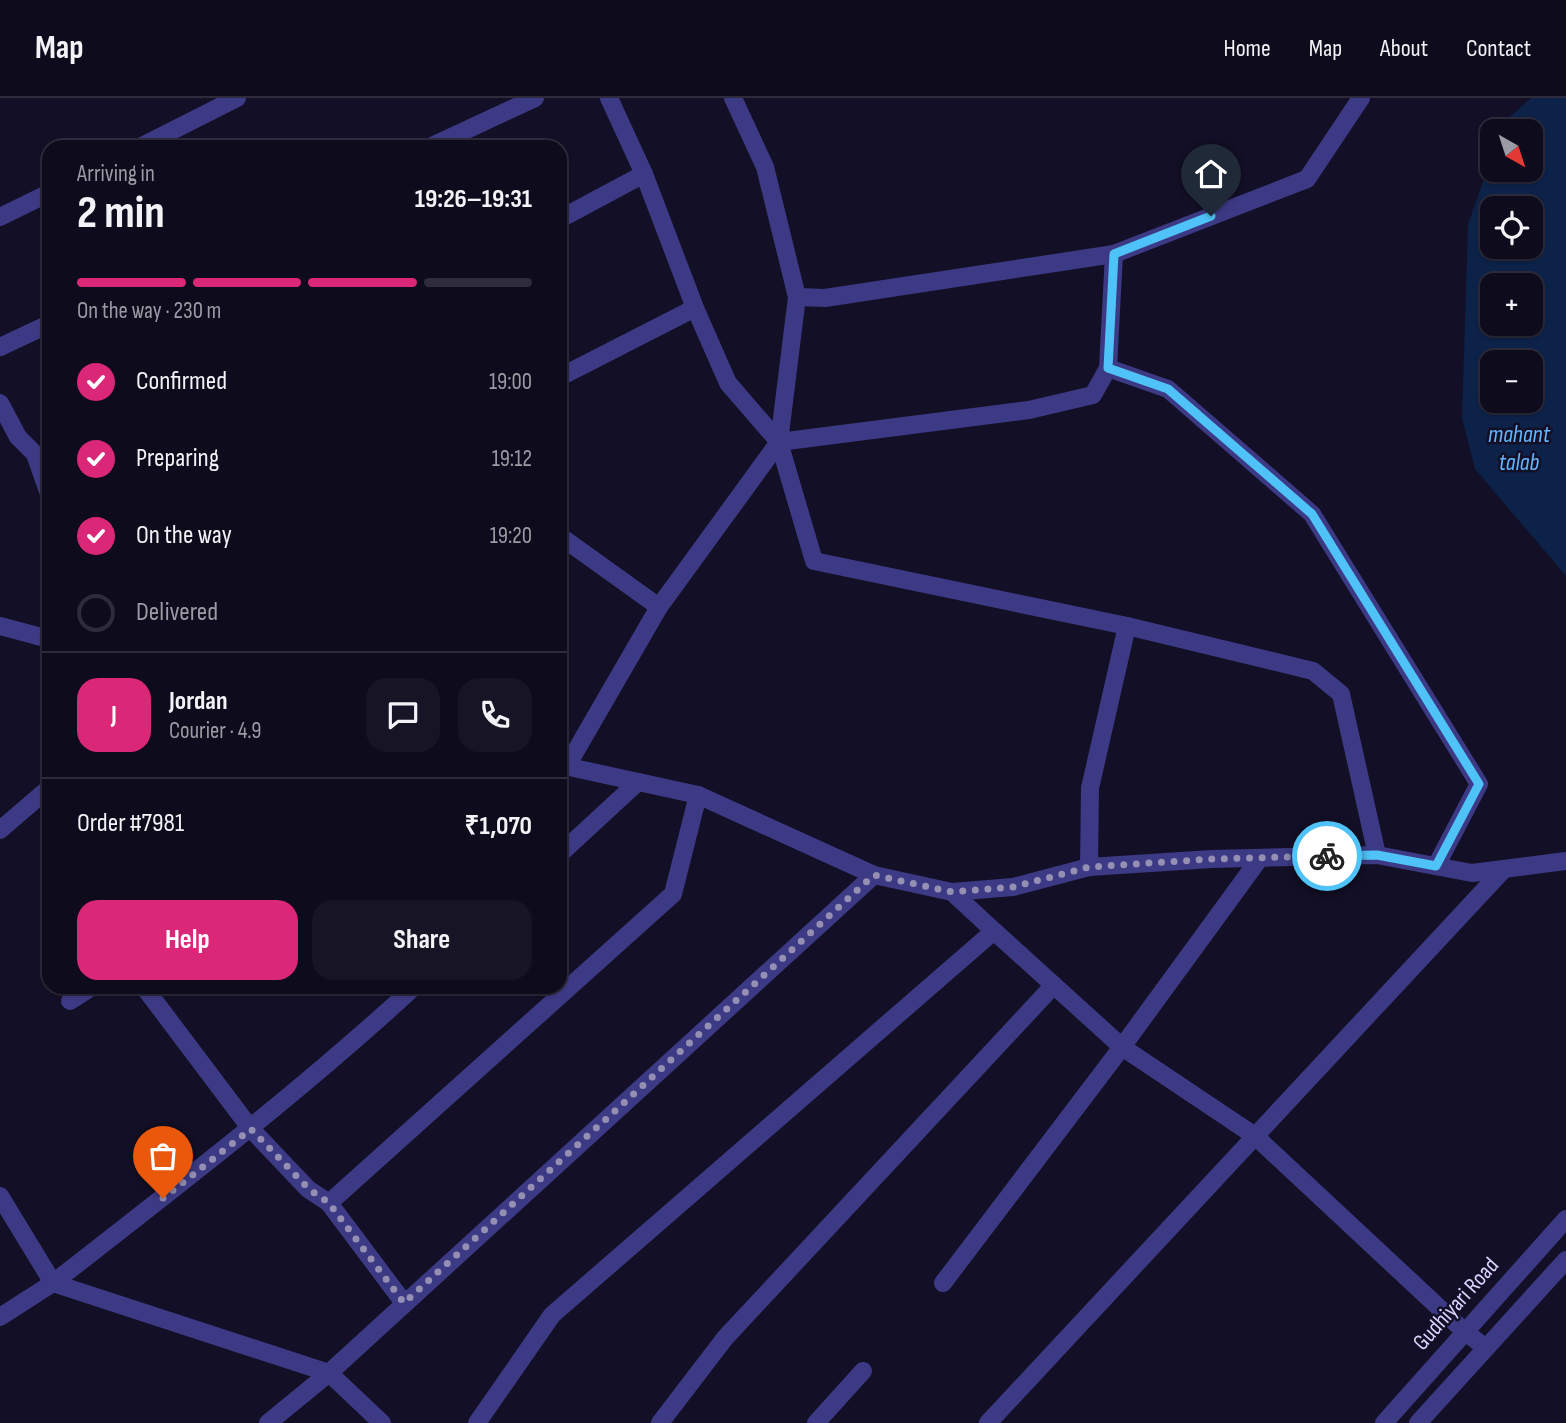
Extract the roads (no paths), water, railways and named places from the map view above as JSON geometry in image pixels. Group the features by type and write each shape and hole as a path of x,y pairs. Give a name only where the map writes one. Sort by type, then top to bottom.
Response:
{"street":[{"path":"154,140 237,98"},
{"path":"445,140 535,98"},
{"path":"609,98 644,174 695,308 728,383 779,442"},
{"path":"733,98 765,167 797,297 779,442 814,561 1127,626 1313,671 1341,694 1377,855"},
{"path":"797,297 825,298 1114,254 1307,179 1361,98"},
{"path":"567,215 644,174"},
{"path":"0,218 42,197"},
{"path":"567,760 659,607 779,442 1029,410 1093,395 1108,368 1114,254"},
{"path":"567,373 695,308"},
{"path":"0,347 42,327"},
{"path":"1108,368 1168,389 1312,514 1479,784 1436,866"},
{"path":"0,403 18,437 42,451"},
{"path":"567,541 659,607"},
{"path":"0,626 42,637"},
{"path":"1089,867 1090,788 1127,626"},
{"path":"567,766 698,794 874,875 952,892 1013,887 1089,867 1260,858 1377,855 1472,873 1566,861"},
{"path":"567,847 638,782"},
{"path":"0,830 42,794"},
{"path":"567,989 673,894 698,794"},
{"path":"943,1283 1122,1047 1260,858"},
{"path":"988,1423 1504,869"},
{"path":"268,1423 329,1373 874,875"},
{"path":"952,892 1122,1047 1255,1136 1464,1331 1486,1348"},
{"path":"477,1423 552,1315 994,931"},
{"path":"660,1423 725,1338 1054,985"},
{"path":"71,1001 82,994"},
{"path":"149,994 251,1129 309,1189 329,1203 404,1303"},
{"path":"0,1317 53,1283 251,1129 355,1042 406,994"},
{"path":"329,1203 562,994"},
{"path":"0,1196 53,1283 329,1373 382,1423"},
{"name":"Gudhiyari Road","path":"1384,1423 1566,1219"},
{"path":"1418,1423 1566,1260"},
{"path":"816,1423 863,1371"}],"water":[{"name":"mahant talab","path":"1531,98 1566,98 1566,576 1475,469 1462,418 1468,224 1483,182 1544,182 1544,119 1507,119"}]}
